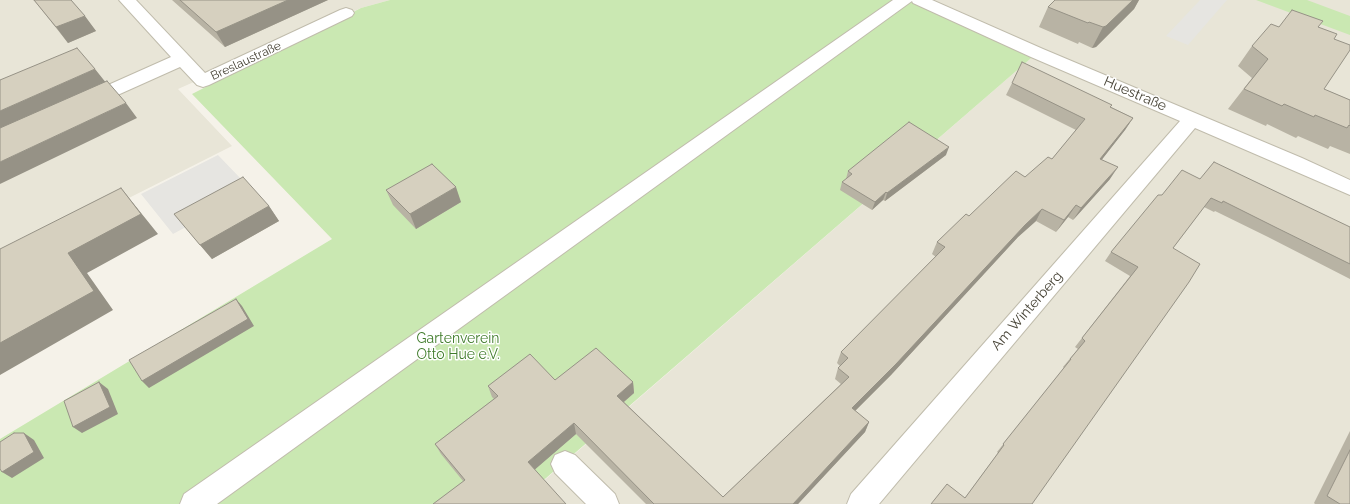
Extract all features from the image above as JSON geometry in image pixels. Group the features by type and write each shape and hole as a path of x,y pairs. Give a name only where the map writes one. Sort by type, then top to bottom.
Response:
{"street":[{"name":"Breslaustraße","path":"127,0 203,81 346,13"},
{"path":"194,504 904,0"},
{"name":"Huestraße","path":"919,0 1037,53 1350,188"},
{"path":"73,108 182,59"},
{"name":"Am Winterberg","path":"861,504 1192,119"},
{"path":"565,464 604,504"}],"shaded area":[{"path":"0,0 390,0 361,8 178,89 232,146 0,263"},
{"path":"919,0 1350,0 1350,504 517,504 1037,53"},
{"path":"1200,0 1227,0 1188,45 1166,36"},
{"path":"218,155 242,180 241,197 173,234 141,194"}],"green space":[{"name":"Gartenverein Otto Hue e.V.","path":"390,0 919,0 1037,53 516,504 0,504 0,439 332,239 192,94 361,8"},
{"path":"1256,0 1307,0 1350,16 1350,35"}],"building":[{"path":"34,0 71,0 85,16 56,27"},
{"path":"180,0 288,0 216,32"},
{"path":"1055,0 1133,0 1106,26 1103,27 1089,22 1088,23 1048,7"},
{"path":"1292,10 1323,21 1318,27 1337,34 1334,39 1350,45 1350,50 1324,89 1350,100 1350,126 1349,125 1347,128 1315,115 1314,117 1284,104 1282,106 1244,89 1268,59 1252,46 1271,24 1279,27"},
{"path":"77,48 95,69 0,111 0,80"},
{"path":"1022,62 1112,105 1110,107 1133,118 1100,159 1118,167 1081,208 1076,205 1064,220 1042,209 1025,225 896,364 852,408 869,422 793,504 654,504 574,423 528,462 566,504 433,504 465,480 435,444 498,396 488,386 530,354 555,380 596,348 633,382 617,396 723,497 849,377 838,368 848,358 841,352 945,247 937,242 966,214 969,216 1016,171 1025,177 1048,157 1052,159 1085,119 1012,83"},
{"path":"107,81 126,103 0,162 0,128"},
{"path":"909,122 949,147 887,193 886,192 875,202 842,182 852,174 848,171"},
{"path":"1214,162 1350,227 1350,264 1223,201 1222,203 1211,198 1173,248 1200,264 1189,282 1032,504 931,504 947,484 965,498 1004,445 1003,444 1085,341 1082,338 1138,267 1111,252 1158,195 1162,195 1182,170 1200,179"},
{"path":"432,164 456,187 410,214 386,190"},
{"path":"243,177 269,206 200,245 174,214"},
{"path":"121,188 141,214 68,253 94,291 0,343 0,249"},
{"path":"236,299 248,319 142,381 129,360"},
{"path":"99,382 110,407 73,427 64,401"},
{"path":"14,433 24,433 34,452 2,472 0,469 0,442"},
{"path":"1350,450 1350,504 1340,504 1327,496"}]}
